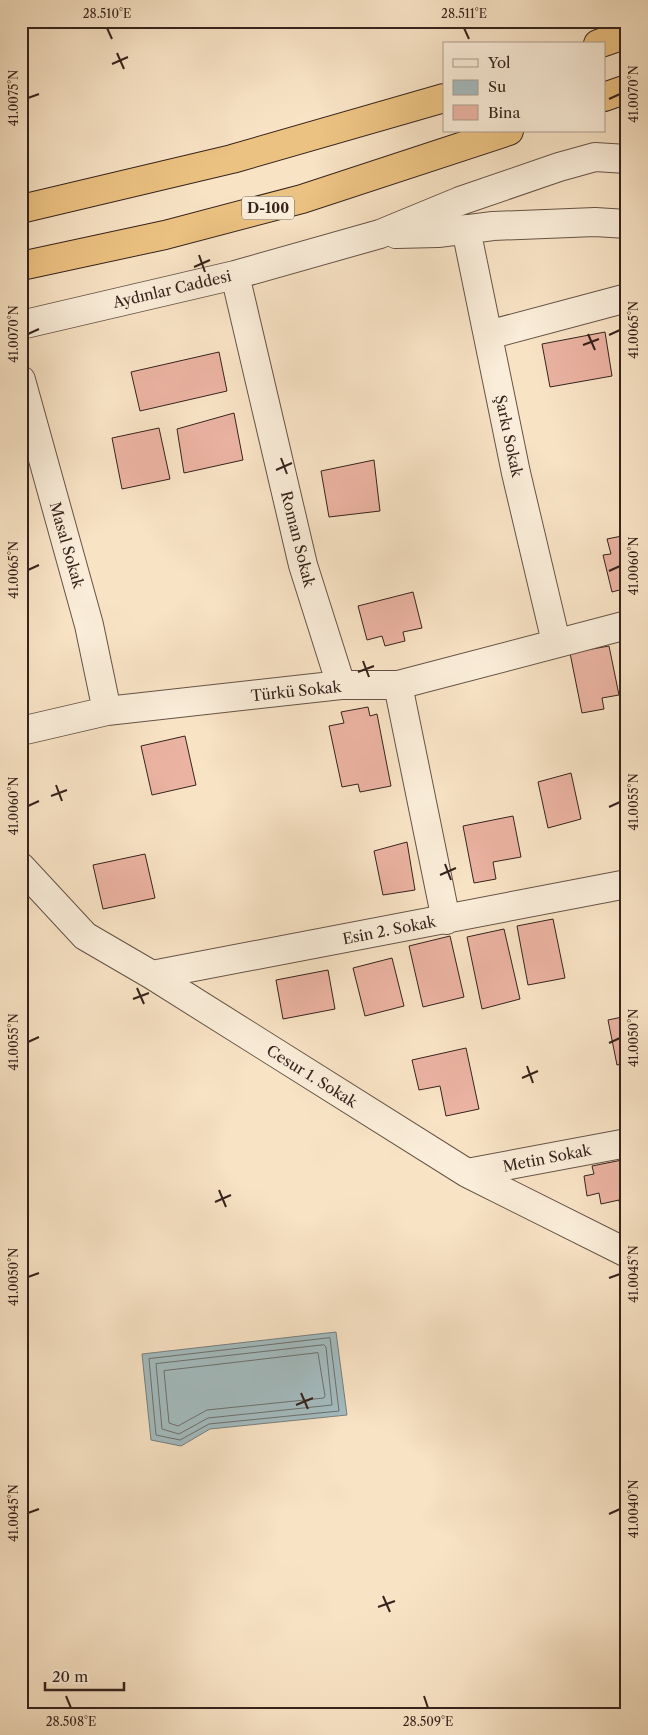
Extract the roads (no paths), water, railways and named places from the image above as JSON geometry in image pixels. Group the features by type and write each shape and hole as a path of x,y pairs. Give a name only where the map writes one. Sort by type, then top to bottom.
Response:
{"highway":[{"path":"604,42 627,34"},
{"path":"606,96 627,89"},
{"path":"21,209 232,159 443,98"},
{"name":"D-100","path":"21,266 165,235 302,199 506,132"}],"street":[{"path":"380,234 460,201 559,167 595,158 627,159"},
{"path":"380,234 438,233 493,226 595,222 627,224"},
{"name":"Şarkı Sokak","path":"466,229 516,473 556,642"},
{"name":"Aydınlar Caddesi","path":"21,325 235,275 380,234"},
{"name":"Roman Sokak","path":"235,275 303,565 341,685"},
{"path":"488,335 627,298"},
{"name":"Masal Sokak","path":"21,380 89,625 107,711"},
{"name":"Türkü Sokak","path":"21,731 107,711 341,685 398,685 556,642 627,625"},
{"path":"398,685 446,920"},
{"name":"Cesur 1. Sokak","path":"21,867 85,936 152,975 467,1174 627,1253"},
{"name":"Esin 2. Sokak","path":"152,975 627,884"},
{"name":"Metin Sokak","path":"467,1174 627,1142"}],"water":[{"path":"336,1332 347,1415 210,1429 181,1446 151,1440 142,1354"}]}
